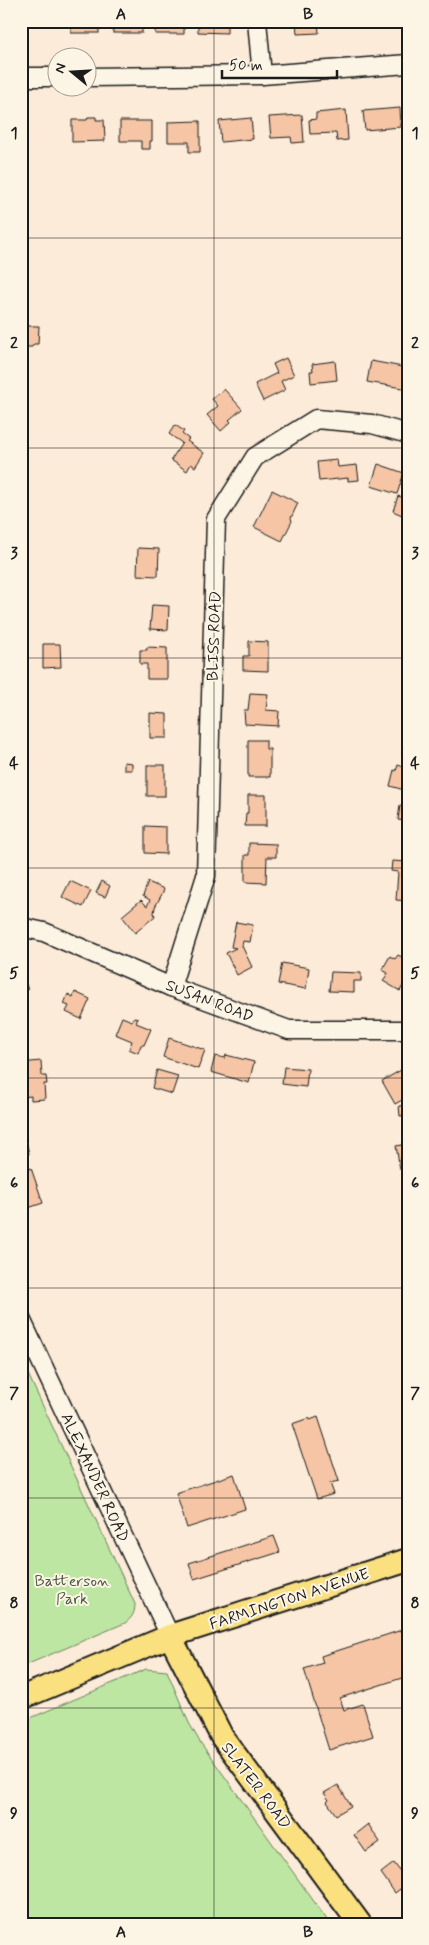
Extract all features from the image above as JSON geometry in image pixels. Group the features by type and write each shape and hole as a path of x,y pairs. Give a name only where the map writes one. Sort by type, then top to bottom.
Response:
{"main road":[{"name":"FARMINGTON AVENUE","path":"21,1698 170,1636 408,1560"},
{"name":"SLATER ROAD","path":"170,1636 222,1737 360,1924"}],"street":[{"path":"257,21 262,76"},
{"path":"98,77 262,76 408,64"},
{"path":"21,77 48,77"},
{"name":"BLISS ROAD","path":"171,987 206,876 216,519 255,457 316,419 372,424 408,434"},
{"name":"SUSAN ROAD","path":"21,927 44,932 171,987 289,1030 408,1030"},
{"name":"ALEXANDER ROAD","path":"21,1319 170,1636"}],"green space":[{"name":"Batterson Park","path":"21,1359 135,1604 133,1615 125,1623 21,1667"},
{"path":"146,1669 167,1671 189,1723 200,1742 330,1924 21,1924 21,1722"}],"building":[{"path":"71,21 99,21 99,33 71,33"},
{"path":"113,21 142,21 142,33 113,33"},
{"path":"156,21 184,21 184,34 155,34"},
{"path":"198,21 227,21 227,33 198,32"},
{"path":"296,21 318,21 319,33 297,34"},
{"path":"338,21 376,21 376,23 338,24"},
{"path":"400,108 401,127 365,130 363,111"},
{"path":"346,110 348,140 337,141 336,133 310,134 309,120 316,119 316,113"},
{"path":"302,115 304,142 292,143 291,137 271,138 269,117"},
{"path":"88,117 104,120 105,141 72,142 72,120 87,120"},
{"path":"251,118 253,139 221,142 219,121"},
{"path":"120,121 152,121 150,149 141,149 141,141 120,141"},
{"path":"200,121 200,152 189,152 189,142 168,142 168,122"},
{"path":"21,194 23,194 23,203 25,203 24,231 21,231"},
{"path":"21,252 25,252 25,283 21,283"},
{"path":"21,326 39,326 38,344 34,344 32,347 21,347"},
{"path":"286,358 294,375 281,381 285,390 263,401 255,384 277,373 273,364"},
{"path":"335,361 337,380 311,383 310,371 313,371 312,364"},
{"path":"371,361 408,368 408,389 367,382"},
{"path":"224,389 242,409 229,420 231,422 221,431 207,415 218,406 212,399"},
{"path":"175,425 184,431 182,434 189,439 187,441 204,453 195,467 191,464 187,471 171,460 182,443 169,434"},
{"path":"337,460 338,467 357,465 359,480 348,481 348,478 319,481 317,462"},
{"path":"378,464 404,473 397,494 371,486"},
{"path":"272,490 298,503 282,541 254,527"},
{"path":"398,496 408,499 402,515 393,511"},
{"path":"138,548 159,549 158,576 137,575"},
{"path":"152,605 169,606 168,630 150,629"},
{"path":"249,641 268,642 268,671 243,670 243,656 249,656"},
{"path":"43,644 60,644 61,667 43,668"},
{"path":"147,647 167,648 167,679 147,679 147,664 140,664 140,650 147,650"},
{"path":"250,693 268,694 266,710 279,711 278,726 245,724 244,710 248,710"},
{"path":"150,713 167,714 167,738 150,738"},
{"path":"406,737 408,737 408,755 402,753"},
{"path":"248,740 266,740 266,749 270,749 270,777 248,777"},
{"path":"124,762 132,763 132,770 124,770"},
{"path":"147,765 165,765 165,796 147,796"},
{"path":"398,765 407,768 405,773 408,774 408,791 390,786 394,770 396,771"},
{"path":"248,795 266,795 266,826 245,826 246,813 248,813"},
{"path":"400,805 408,806 408,844 404,843 407,821 398,820"},
{"path":"145,826 166,827 166,854 145,853"},
{"path":"249,843 276,844 276,857 267,857 266,883 245,882 245,855 249,855"},
{"path":"392,861 408,862 408,901 396,900 398,872 391,871"},
{"path":"70,881 91,891 83,907 62,897"},
{"path":"102,881 110,886 105,897 96,893"},
{"path":"148,882 164,889 155,907 155,916 135,933 122,916 141,900 147,906 150,900 143,896"},
{"path":"236,922 253,925 250,942 243,941 242,946 252,967 237,975 226,953 236,948 231,947"},
{"path":"398,955 408,960 408,986 404,984 400,991 383,981 388,973 382,970 390,956 395,959"},
{"path":"282,963 309,968 306,989 278,984"},
{"path":"21,970 28,990 21,991"},
{"path":"331,972 361,973 361,981 354,981 354,992 329,991"},
{"path":"75,992 90,999 81,1019 66,1012 69,1006 64,1004 68,994 73,997"},
{"path":"122,1017 132,1021 134,1017 138,1018 136,1023 151,1029 138,1053 129,1049 132,1041 115,1034"},
{"path":"169,1038 205,1050 198,1069 163,1057"},
{"path":"226,1055 254,1062 249,1083 211,1072 215,1056 225,1058"},
{"path":"41,1061 42,1076 46,1076 47,1084 44,1084 45,1099 31,1100 31,1096 21,1097 21,1063"},
{"path":"284,1067 308,1069 306,1087 282,1084"},
{"path":"157,1070 178,1076 172,1094 152,1088"},
{"path":"401,1070 408,1082 408,1105 404,1099 395,1104 382,1081"},
{"path":"408,1105 408,1115 400,1116 399,1106"},
{"path":"21,1118 29,1154 21,1156"},
{"path":"408,1144 408,1168 400,1169 396,1146"},
{"path":"31,1168 43,1203 25,1209 21,1197 21,1172"},
{"path":"318,1417 339,1481 330,1483 334,1494 317,1499 292,1424"},
{"path":"234,1474 245,1509 187,1528 176,1493"},
{"path":"274,1536 280,1552 194,1579 189,1563"},
{"path":"408,1628 408,1676 340,1698 344,1710 363,1704 373,1736 329,1750 304,1669 323,1663 321,1656"},
{"path":"338,1785 351,1806 336,1815 327,1802 329,1800 324,1793"},
{"path":"368,1824 380,1842 366,1852 354,1835"},
{"path":"394,1863 408,1882 408,1891 404,1894 400,1889 395,1893 381,1873"}]}
